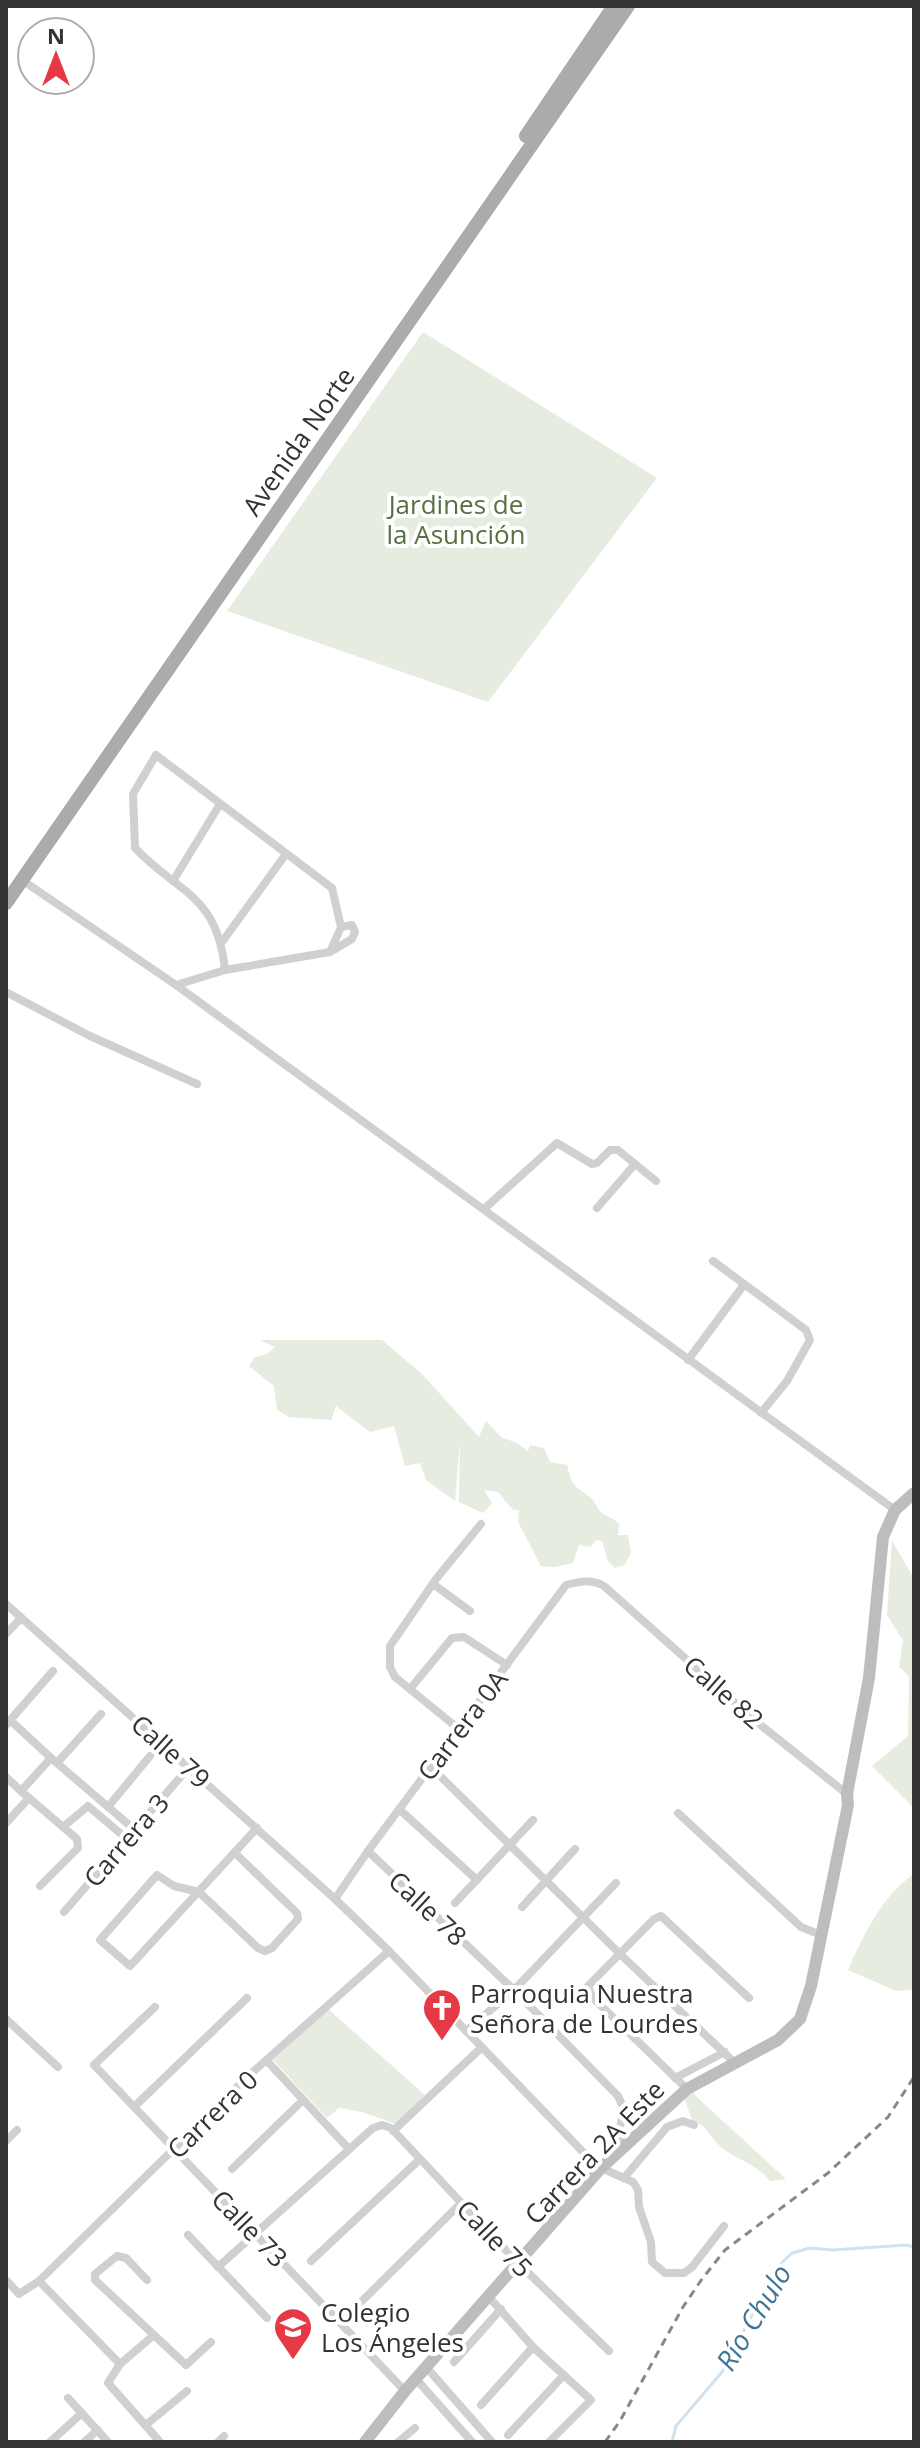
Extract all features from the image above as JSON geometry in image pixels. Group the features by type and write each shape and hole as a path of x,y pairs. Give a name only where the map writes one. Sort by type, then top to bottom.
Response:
{"main road":[{"name":"Avenida Norte","path":"6,899 614,6"},
{"name":"Avenida Norte","path":"6,899 628,6"}],"street":[{"path":"225,970 222,942 212,919 196,898 154,869 135,848 133,794 156,755 332,888 341,927 330,952"},
{"path":"173,881 220,804"},
{"path":"222,942 286,854"},
{"path":"22,880 176,985 895,1510 914,1493"},
{"path":"176,985 225,970 330,952 352,939 355,932 352,925 341,927"},
{"path":"6,992 90,1036 197,1084"},
{"path":"484,1209 557,1143 589,1164 597,1163 615,1149 656,1181"},
{"path":"597,1208 635,1164"},
{"path":"713,1261 806,1330 810,1340 787,1381 761,1413"},
{"path":"688,1360 743,1286"},
{"name":"Carrera 2A Este","path":"365,2442 405,2391 601,2168 687,2089 778,2040 800,2019 811,1986 848,1800 869,1678 883,1537 895,1510"},
{"path":"460,1730 395,1677 390,1667 390,1646 433,1584 481,1524"},
{"name":"Carrera 0A","path":"335,1899 566,1585 593,1581 604,1586"},
{"path":"433,1584 470,1611"},
{"name":"Calle 82","path":"604,1586 848,1800"},
{"name":"Calle 79","path":"6,1604 335,1899"},
{"path":"6,1634 21,1618"},
{"path":"410,1689 452,1638 458,1636 507,1665"},
{"path":"53,1671 8,1723 135,1830"},
{"path":"21,1791 101,1714"},
{"path":"108,1807 150,1756"},
{"path":"430,1766 620,1954 737,2064"},
{"name":"Carrera 3","path":"64,1912 189,1767"},
{"path":"6,1777 77,1839 78,1848 40,1886"},
{"path":"6,1823 29,1798"},
{"path":"63,1827 88,1806 127,1839"},
{"path":"399,1809 477,1880"},
{"path":"678,1813 801,1927 821,1935"},
{"path":"455,1903 533,1820"},
{"path":"235,1853 297,1913 298,1919 272,1948 265,1951 258,1948 199,1892 179,1889 157,1875 100,1940 130,1966 199,1892 235,1853 257,1828"},
{"path":"522,1907 575,1849"},
{"name":"Calle 78","path":"368,1851 514,1990 623,2102 620,2127 623,2149"},
{"path":"466,2031 514,1990 616,1883"},
{"path":"335,1899 601,2168 633,2182 638,2190 639,2207 651,2242 652,2262 665,2273 684,2273 692,2267 724,2226"},
{"path":"687,2089 588,1990 588,1986 658,1916 665,1917 749,1998"},
{"name":"Carrera 0","path":"6,2280 19,2294 39,2281 245,2079 389,1951"},
{"path":"134,2107 247,1998"},
{"name":"Calle 73","path":"155,2007 94,2065 405,2391"},
{"path":"6,2019 58,2067"},
{"path":"393,2131 482,2047"},
{"path":"675,2078 725,2052"},
{"path":"218,2267 349,2149 267,2061"},
{"path":"232,2169 303,2100"},
{"path":"624,2178 667,2127 683,2121 694,2125"},
{"name":"Calle 75","path":"349,2149 373,2128 382,2125 393,2131 518,2263 609,2351"},
{"path":"6,2141 17,2130"},
{"path":"311,2261 419,2160"},
{"path":"356,2307 461,2203"},
{"path":"188,2235 267,2318"},
{"path":"147,2280 126,2258 117,2256 95,2274 95,2280 186,2365 211,2342"},
{"path":"39,2281 120,2364"},
{"path":"489,2297 533,2347 591,2400 549,2442"},
{"path":"454,2362 501,2309"},
{"path":"154,2335 120,2364 108,2383 160,2442"},
{"path":"481,2405 533,2347"},
{"path":"427,2368 492,2442"},
{"path":"508,2435 564,2375"},
{"path":"416,2379 472,2442"},
{"path":"147,2424 187,2391"},
{"path":"68,2398 108,2442"},
{"path":"50,2442 82,2413"},
{"path":"398,2442 415,2428"},
{"path":"84,2442 98,2430"}],"green space":[{"name":"Jardines de la Asunción","path":"423,332 657,478 488,702 227,611"},
{"path":"260,1340 382,1340 422,1374 479,1437 486,1421 502,1438 528,1451 530,1445 544,1448 550,1462 567,1465 574,1484 592,1499 602,1513 619,1524 618,1535 628,1535 631,1554 624,1565 615,1568 608,1561 602,1541 596,1540 591,1547 579,1545 573,1563 541,1566 518,1522 519,1510 513,1510 498,1492 484,1490 492,1503 483,1513 459,1502 460,1442 455,1501 426,1480 420,1463 405,1466 394,1426 370,1432 336,1406 331,1420 289,1417 277,1410 274,1386 249,1366 255,1357 267,1354 275,1347"},
{"path":"892,1541 914,1575 914,1808 872,1766 908,1736 909,1676 899,1667 903,1640 887,1615"},
{"path":"914,1874 914,1990 896,1991 848,1970 883,1905"},
{"path":"328,2009 425,2095 396,2124 339,2108 327,2118 273,2060"},
{"path":"689,2088 786,2179 770,2181 758,2169 722,2148 704,2127 692,2120 683,2095"}],"waterway":[{"name":"Río Chulo","path":"672,2442 676,2426 722,2372 777,2267 792,2253 810,2248 914,2247"}],"railway":[{"path":"605,2442 620,2421 683,2307 725,2250 828,2173 888,2117 914,2077"}],"place":[{"name":"Parroquia Nuestra Señora de Lourdes","path":"442,2042"},
{"name":"Colegio Los Ángeles","path":"293,2361"}]}
